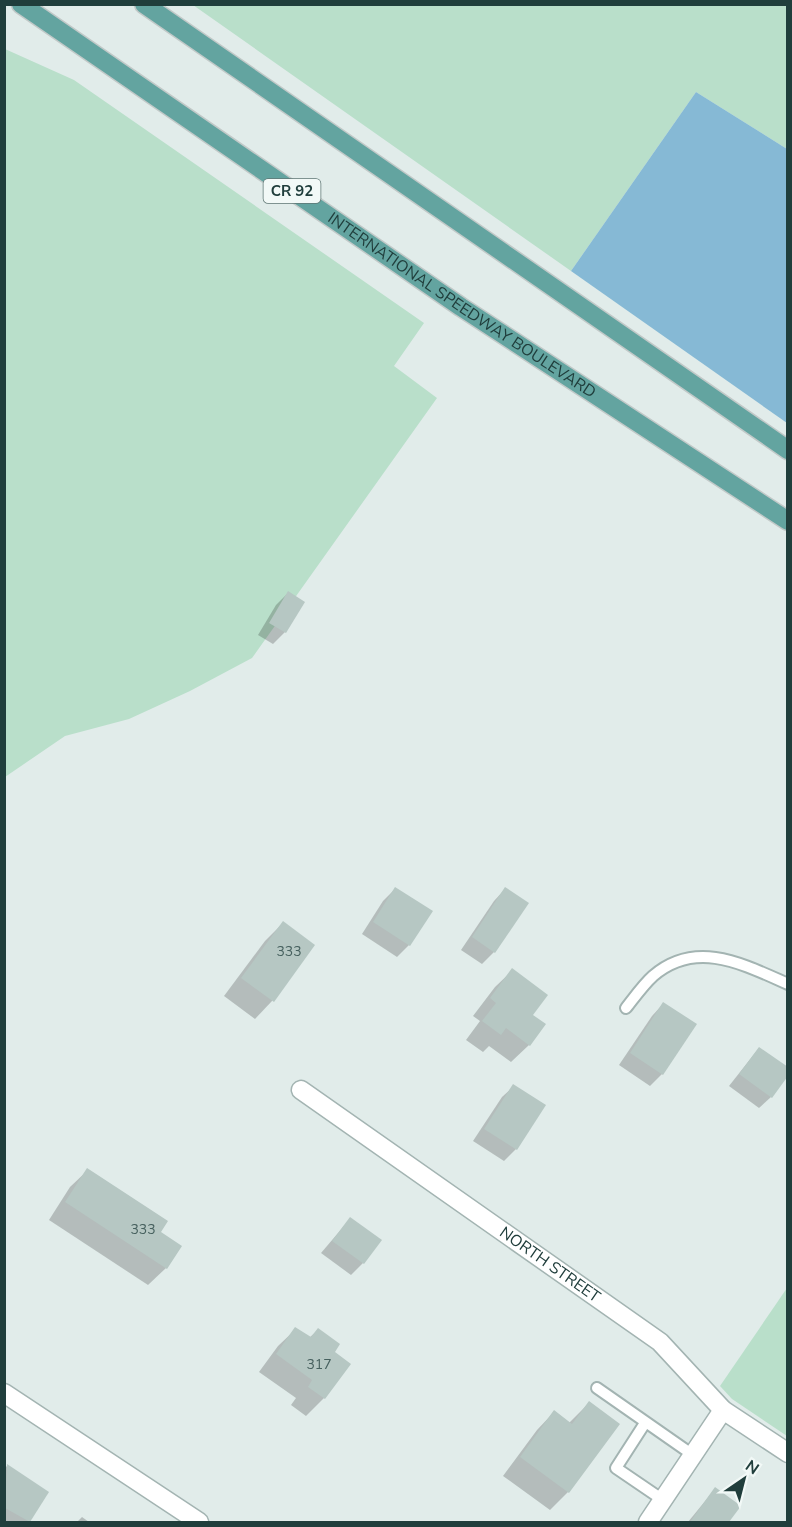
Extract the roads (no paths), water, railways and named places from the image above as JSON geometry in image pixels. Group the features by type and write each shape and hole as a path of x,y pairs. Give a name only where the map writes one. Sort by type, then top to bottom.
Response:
{"main road":[{"name":"INTERNATIONAL SPEEDWAY BOULEVARD","path":"21,4 461,307 788,521"},
{"path":"144,4 788,450"}],"street":[{"name":"NORTH STREET","path":"301,1090 660,1342 723,1410 788,1453"},
{"path":"4,1393 199,1522"},
{"path":"648,1522 723,1410"}],"lane":[{"path":"626,1008 653,976 680,959 691,957 701,956 740,962 788,984"},
{"path":"597,1388 693,1455"},
{"path":"645,1423 616,1468 663,1500"}],"water":[{"path":"696,92 787,149 787,423 571,271"}]}
